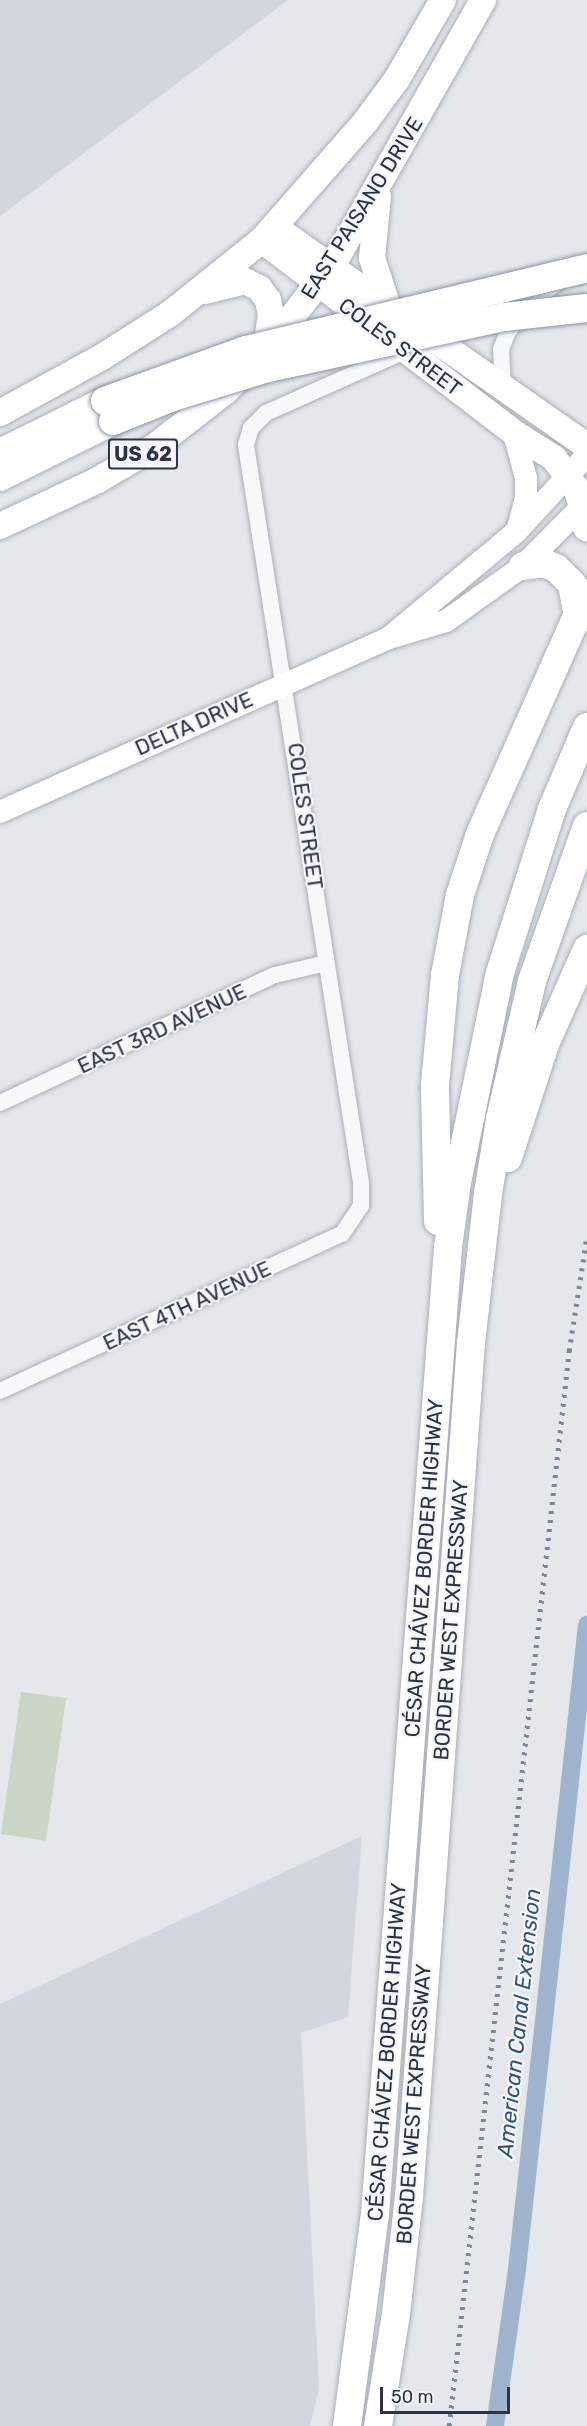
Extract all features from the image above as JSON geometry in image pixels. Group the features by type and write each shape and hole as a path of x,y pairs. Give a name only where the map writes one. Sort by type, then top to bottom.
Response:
{"highway":[{"path":"0,453 109,411 246,350 587,268"},
{"path":"0,477 109,411 173,397 268,368 504,317 587,308"},
{"path":"441,1344 435,1085 445,975 460,895 480,834 582,607 572,584 556,568 544,563 523,566"},
{"name":"CÉSAR CHÁVEZ BORDER HIGHWAY","path":"346,2426 366,2299 384,2095 441,1344 457,1182 485,1035 528,878 587,727"},
{"name":"BORDER WEST EXPRESSWAY","path":"378,2426 396,2314 416,2094 479,1261 500,1119 516,1044 551,918 587,826"},
{"path":"479,1261 545,1044 587,949"}],"main road":[{"name":"EAST PAISANO DRIVE","path":"0,413 102,357 196,294 268,233 366,122 397,79 443,0"},
{"name":"EAST PAISANO DRIVE","path":"0,526 98,480 154,447 226,391 266,351 324,276 379,187 483,0"},
{"path":"379,187 372,258 387,304"},
{"name":"COLES STREET","path":"268,233 324,276 369,324 407,350 513,433 554,458 569,476 585,511"},
{"name":"COLES STREET","path":"324,276 387,304 412,324 587,446"},
{"path":"196,294 245,281 259,288 268,300 271,315 266,351"},
{"path":"266,351 325,320 369,324"},
{"path":"513,433 526,478 526,498 516,532"},
{"name":"DELTA DRIVE","path":"389,638 516,532 587,455"},
{"name":"DELTA DRIVE","path":"0,812 389,638 446,621 523,566 585,511"}],"street":[{"path":"412,324 587,256"},
{"path":"503,387 501,349 508,332 525,308 587,263"},
{"name":"COLES STREET","path":"361,1206 361,1183 285,683 247,459 251,428 266,413 407,350"},
{"name":"EAST 3RD AVENUE","path":"0,1103 275,975 327,963"},
{"name":"EAST 4TH AVENUE","path":"0,1391 342,1234 361,1206"}],"shaded area":[{"path":"0,0 288,0 0,216"},
{"path":"362,1836 348,2017 301,2033 319,2389 310,2426 0,2426 0,2004"}],"green space":[{"path":"21,1692 66,1698 46,1841 1,1834"}],"waterway":[{"name":"American Canal Extension","path":"495,2426 517,2269 587,1625"}],"railway":[{"path":"449,2426 569,1351 587,1235"}]}
